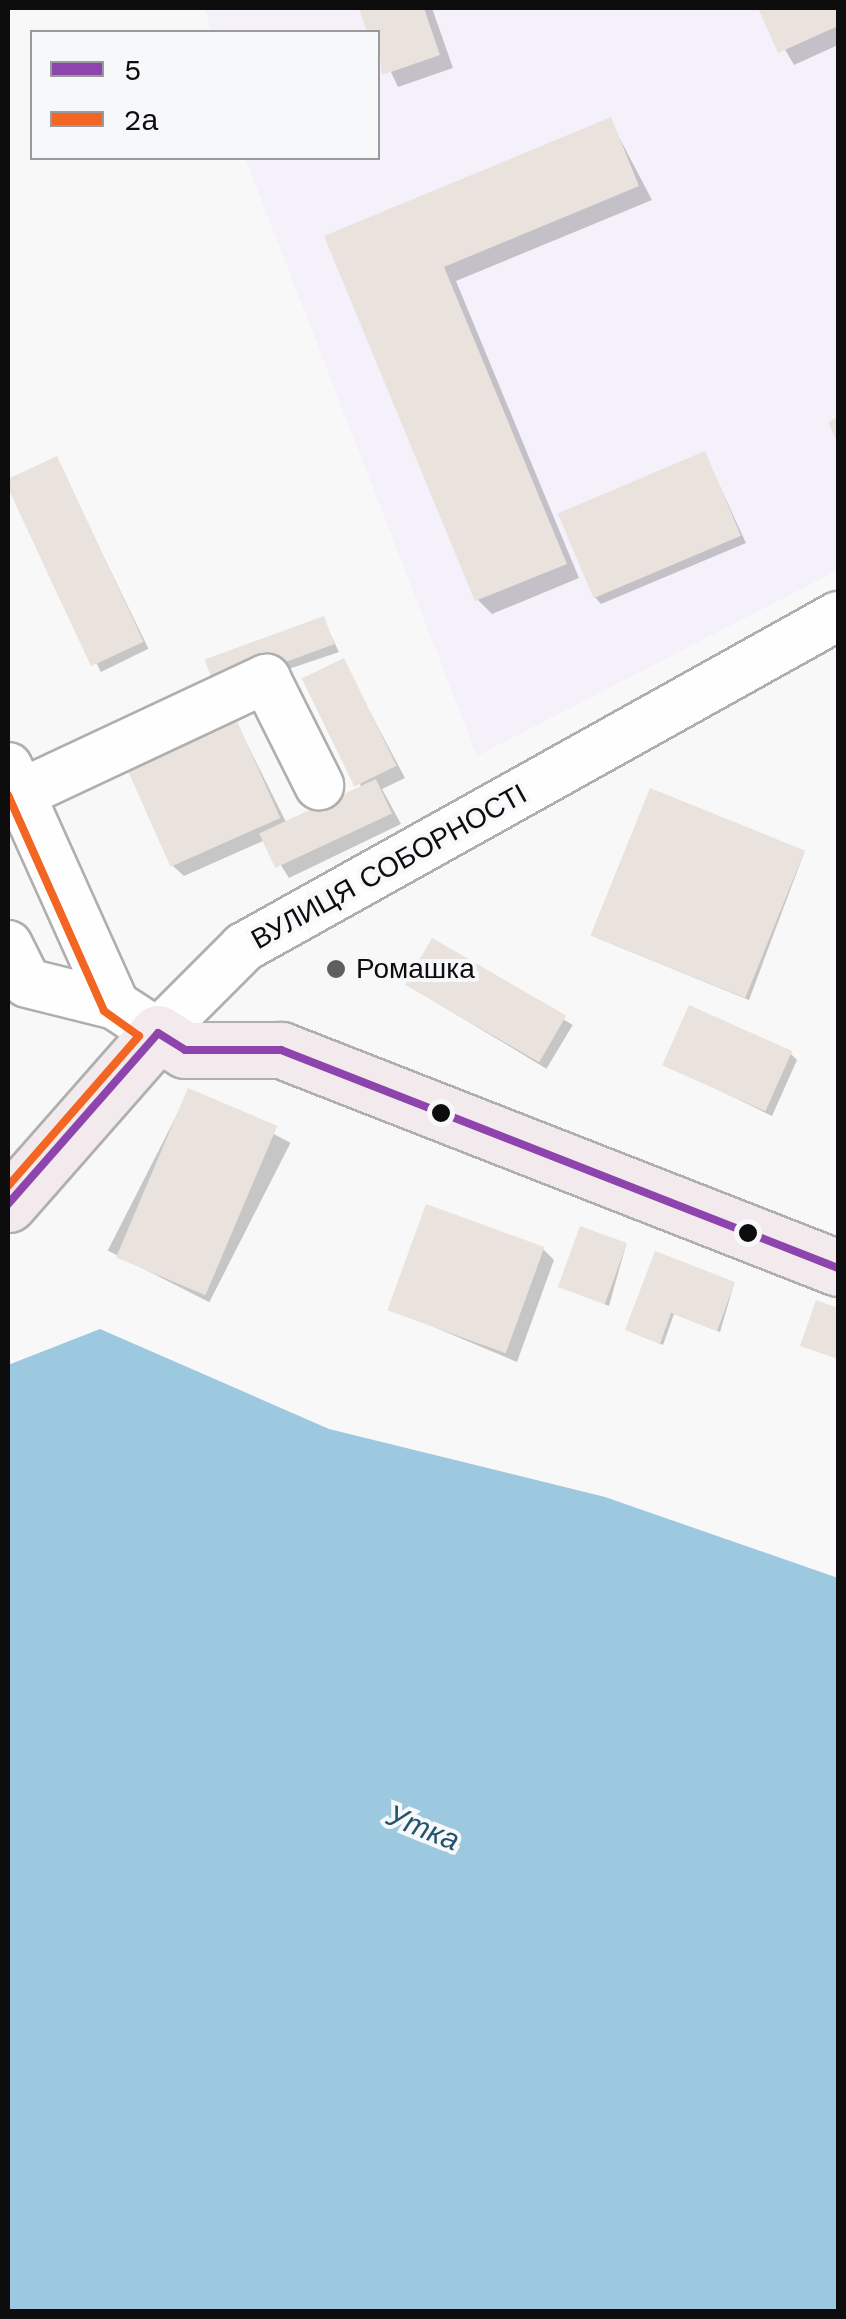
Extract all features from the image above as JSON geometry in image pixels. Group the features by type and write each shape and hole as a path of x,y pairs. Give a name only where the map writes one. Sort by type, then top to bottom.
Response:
{"main road":[{"name":"ВУЛИЦЯ СОБОРНОСТІ","path":"8,1204 137,1019"},
{"path":"137,1019 185,1050 280,1050 838,1268"}],"street":[{"name":"ВУЛИЦЯ СОБОРНОСТІ","path":"137,1019 244,946 833,626"},
{"path":"137,1019 14,780 266,679 319,784"},
{"path":"8,945 27,982 137,1019"}],"shaded area":[{"path":"204,8 838,8 838,570 477,756 246,160 380,160 380,30 210,30"}],"water":[{"name":"Утка","path":"100,1329 329,1429 605,1497 838,1578 838,2311 8,2311 8,1365"}],"building":[{"path":"359,8 424,8 440,55 382,75 380,30 366,30"},
{"path":"758,8 838,8 838,26 778,53"},
{"path":"611,117 639,186 444,267 567,564 475,601 324,236"},
{"path":"838,417 838,444 828,422"},
{"path":"705,451 741,536 594,598 558,514"},
{"path":"57,456 144,642 91,666 8,488 8,479"},
{"path":"324,616 334,644 215,688 205,659"},
{"path":"344,658 397,766 354,786 302,679"},
{"path":"233,712 280,818 171,867 123,761"},
{"path":"376,779 392,813 275,868 259,834"},
{"path":"650,788 805,851 745,998 590,935"},
{"path":"432,938 566,1015 539,1062 405,985"},
{"path":"689,1005 792,1051 765,1111 662,1065"},
{"path":"188,1088 277,1126 205,1295 116,1257"},
{"path":"426,1204 544,1247 506,1353 387,1310"},
{"path":"580,1226 627,1243 605,1304 558,1287"},
{"path":"655,1251 735,1282 717,1331 671,1313 660,1344 625,1330"},
{"path":"816,1300 838,1308 838,1359 800,1346"}],"transit line":[{"name":"2а","path":"8,795 104,1011 139,1036 8,1186"},
{"name":"5","path":"158,1033 185,1050 281,1050 838,1268"},
{"name":"5","path":"8,1204 158,1033"}],"place":[{"name":"Ромашка","path":"336,969"}]}
